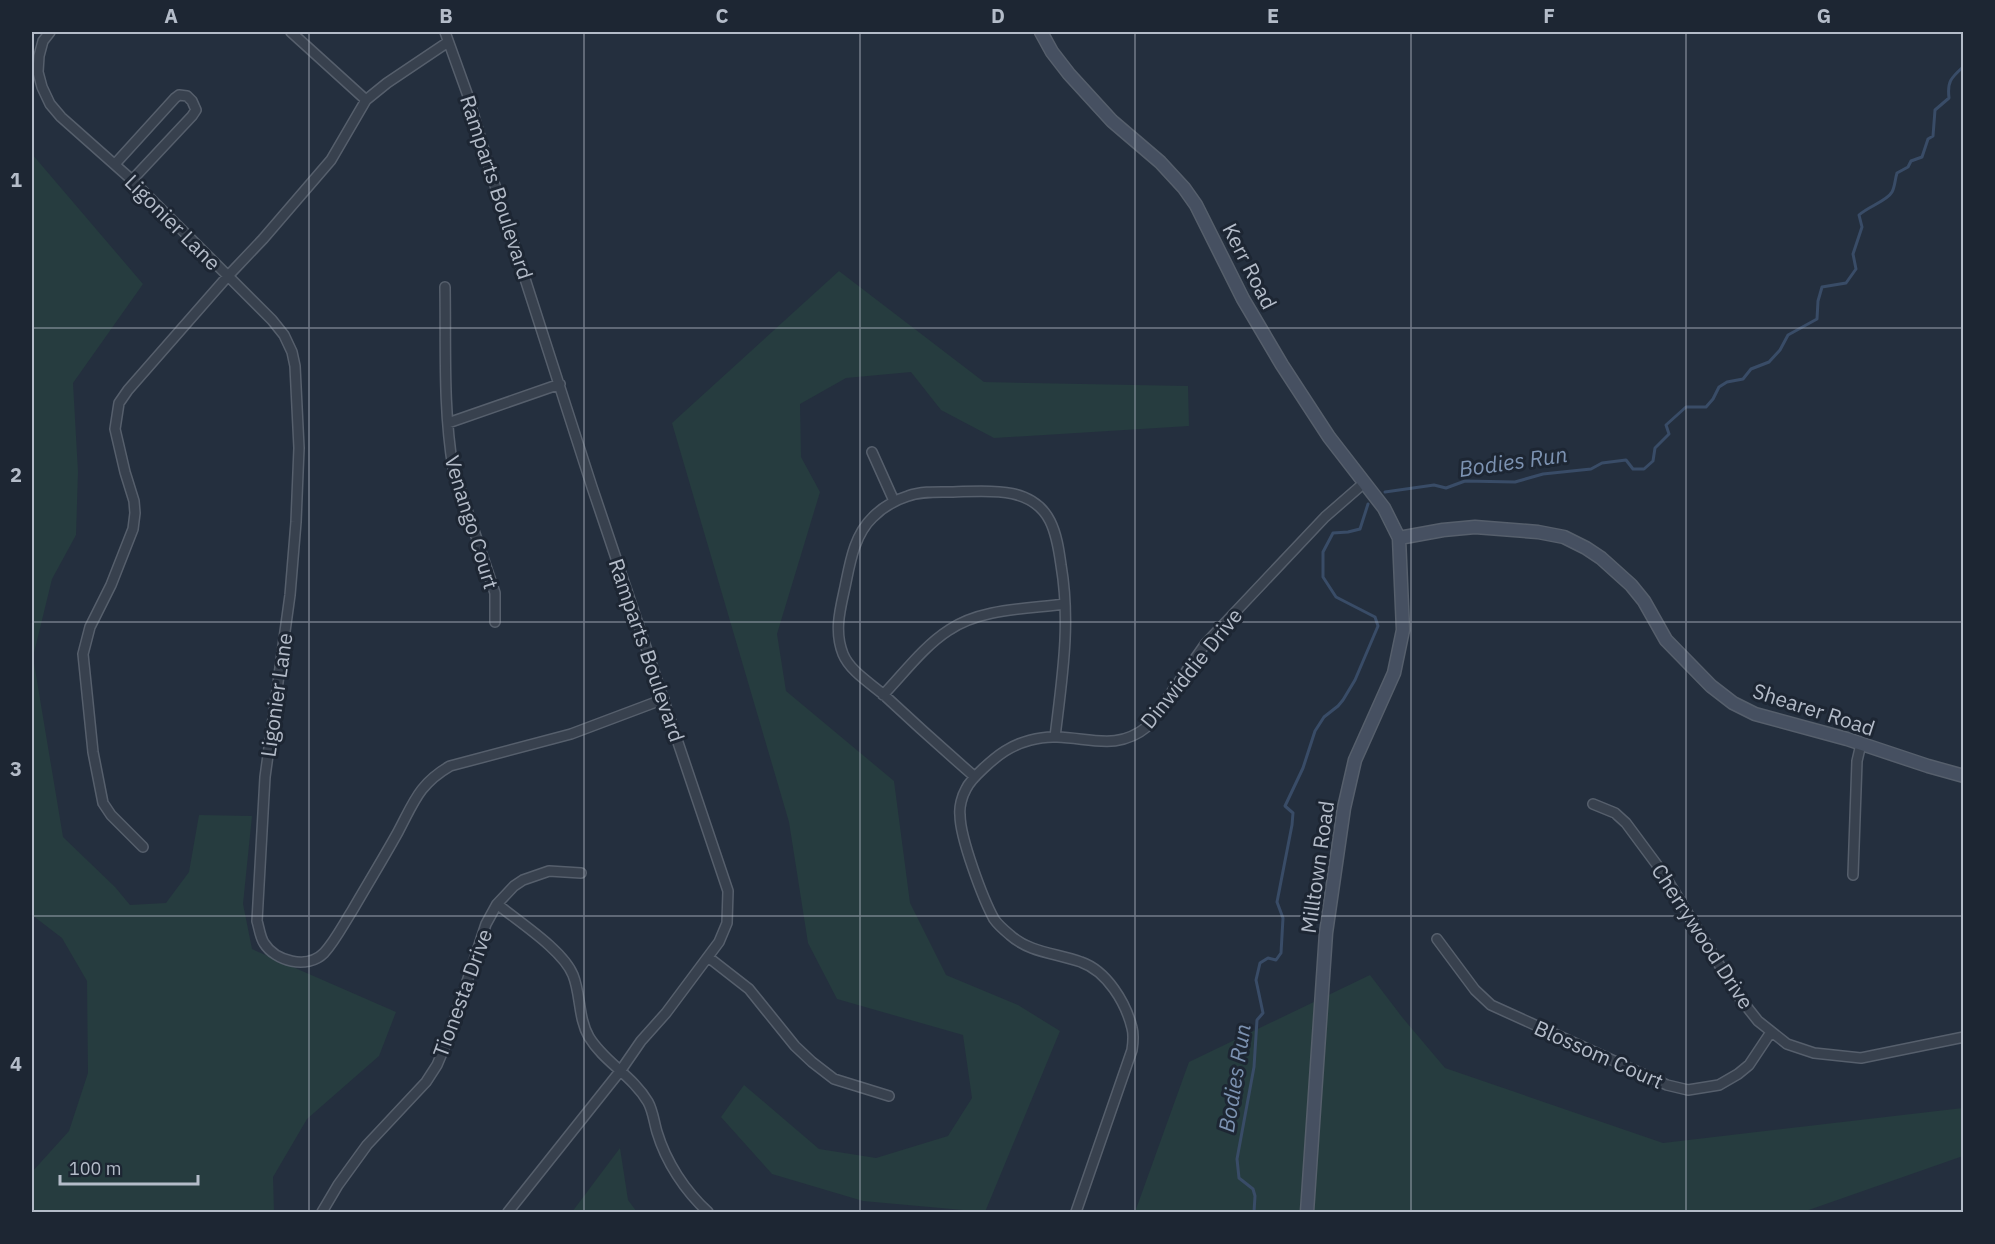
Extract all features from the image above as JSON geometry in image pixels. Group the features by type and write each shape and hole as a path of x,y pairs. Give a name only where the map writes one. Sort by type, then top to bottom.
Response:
{"street":[{"name":"Ligonier Lane","path":"50,32 43,41 38,72 50,104 132,180 272,320 284,335 292,352 299,448 290,595 265,777 257,921 264,942 285,960 297,962 323,955 357,901 415,799 435,775 450,766 571,734 664,699"},
{"path":"291,32 366,100"},
{"name":"Ramparts Boulevard","path":"445,32 468,96 592,487 728,891 727,923 719,942 508,1212"},
{"name":"Kerr Road","path":"1041,32 1052,52 1069,74 1113,121 1160,162 1184,188 1196,205 1243,298 1282,365 1329,437 1384,508 1399,538"},
{"path":"143,847 111,816 103,803 93,752 83,654 90,627 111,585 133,529 134,501 115,429 119,403 331,160 366,100 387,82 448,42"},
{"path":"115,164 175,98 179,95 187,96 195,105 196,110 132,180"},
{"name":"Venango Court","path":"445,287 445,373 453,468 495,593 495,622"},
{"path":"448,423 560,384"},
{"path":"872,452 894,501"},
{"name":"Dinwiddie Drive","path":"1076,1212 1132,1050 1133,1030 1118,992 1104,977 1084,962 1032,949 1012,937 996,921 987,904 963,835 960,815 966,787 1005,751 1031,740 1055,737 1102,742 1116,741 1138,734 1148,726 1206,643 1325,517 1364,483"},
{"path":"975,777 848,664 838,637 839,618 856,542 862,529 873,517 894,501 910,495 926,493 993,490 1026,497 1036,504 1050,520 1058,543 1067,631 1055,737"},
{"name":"Shearer Road","path":"1399,538 1475,527 1538,532 1564,537 1601,558 1631,585 1644,601 1666,640 1711,686 1733,703 1755,714 1964,776"},
{"name":"Milltown Road","path":"1307,1212 1326,933 1344,808 1355,760 1394,673 1403,630 1399,538"},
{"path":"883,695 930,645 949,629 972,618 1065,604"},
{"path":"1853,875 1857,761 1861,744"},
{"name":"Cherrywood Drive","path":"1593,804 1615,813 1642,842 1739,997 1758,1021 1787,1044 1814,1053 1861,1058 1964,1037"},
{"name":"Tionesta Drive","path":"322,1212 367,1145 426,1082 437,1065 448,1039 486,924 497,904 523,880 549,871 581,873"},
{"path":"497,904 558,953 568,964 574,978 585,1028 590,1039 621,1070 647,1101 653,1114 657,1133 678,1178 695,1201 708,1212"},
{"name":"Blossom Court","path":"1437,939 1475,990 1491,1005 1667,1085 1688,1090 1719,1084 1749,1065 1772,1032"},
{"path":"708,957 749,989 795,1046 834,1079 889,1096"}],"green space":[{"path":"32,154 143,284 73,383 78,472 76,535 52,579 33,657 63,837 115,887 130,905 166,903 189,872 199,815 252,816 243,904 252,949 396,1012 379,1056 307,1119 273,1177 274,1212 32,1212 32,1172 69,1131 88,1073 87,981 62,938 32,915"},
{"path":"839,271 984,382 1188,386 1189,426 994,438 941,410 911,372 846,378 800,404 801,457 820,492 777,634 786,691 894,781 910,903 946,975 1018,1005 1060,1031 985,1212 863,1201 772,1174 721,1117 744,1085 819,1149 876,1158 948,1136 972,1098 963,1035 837,999 808,943 789,822 672,423"},
{"path":"1370,975 1445,1068 1663,1143 1963,1108 1963,1156 1803,1212 1135,1212 1189,1062"},
{"path":"620,1148 628,1200 637,1212 572,1212"}],"waterway":[{"name":"Bodies Run","path":"1385,492 1434,485 1446,488 1465,481 1515,482 1543,474 1591,469 1602,463 1626,460 1633,469 1644,469 1653,461 1655,448 1669,434 1666,425 1686,407 1706,407 1719,387 1727,382 1743,379 1751,369 1769,362 1780,350 1788,335 1817,319 1822,287 1846,283 1856,269 1853,254 1862,227 1859,215 1890,195 1897,173 1908,167 1911,161 1922,157 1928,139 1933,136 1935,110 1949,98 1951,80 1964,66"},
{"name":"Bodies Run","path":"1254,1212 1253,1189 1239,1178 1237,1159 1254,1067 1257,1020 1263,1013 1256,980 1260,963 1268,958 1276,960 1281,953 1283,918 1277,902 1293,813 1285,806 1303,768 1315,731 1324,717 1343,700 1355,680 1378,626 1375,617 1336,597 1323,577 1323,552 1333,533 1360,529 1368,504"}]}
